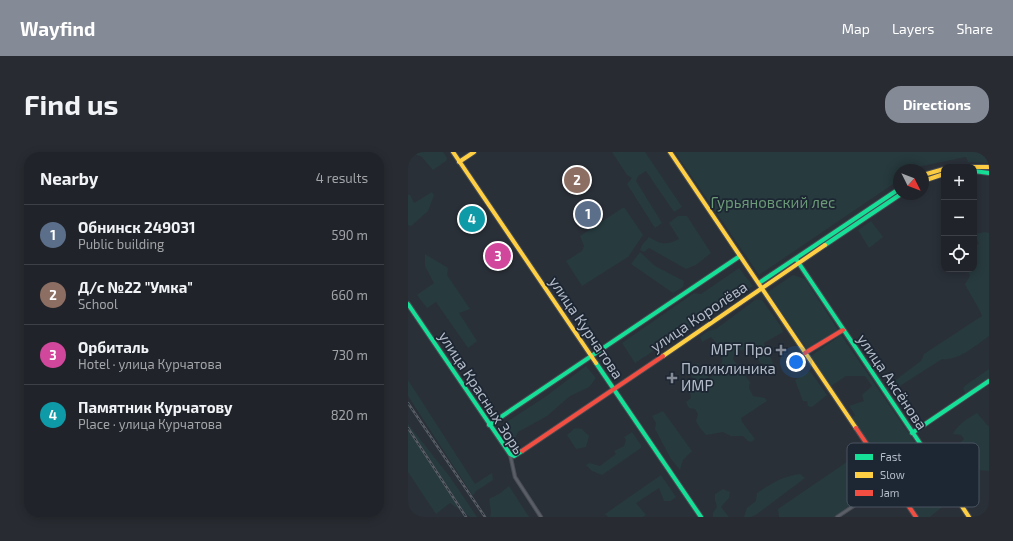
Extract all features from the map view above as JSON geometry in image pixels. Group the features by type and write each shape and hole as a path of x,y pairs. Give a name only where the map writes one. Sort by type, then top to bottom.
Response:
{"main road":[{"name":"улица Курчатова","path":"453,152 701,517"},
{"path":"459,162 474,152"},
{"path":"670,152 865,443"},
{"path":"977,168 989,168"},
{"path":"929,173 941,170"},
{"path":"977,171 989,173"},
{"path":"929,179 941,175"},
{"name":"улица Королёва","path":"759,283 893,193"},
{"name":"улица Королёва","path":"510,454 514,456 519,454 893,199"},
{"name":"улица Королёва","path":"489,425 740,256"},
{"name":"улица Аксёнова","path":"796,259 919,443"},
{"name":"улица Красных Зорь","path":"408,304 510,454"},
{"path":"805,353 843,330"},
{"path":"912,433 989,381"},
{"path":"909,507 916,517"},
{"name":"улица Аксёнова","path":"962,507 969,517"}],"street":[{"name":"улица Красных Зорь","path":"510,454 515,477 541,517"},
{"path":"837,517 852,507"}],"green space":[{"path":"416,152 443,152 447,158 446,161 433,170 422,157 415,154"},
{"path":"612,152 645,152 682,207 674,212 646,171 638,176 636,181 662,223 655,228 627,184 632,178 627,175"},
{"name":"Гурьяновский лес","path":"675,152 989,152 989,163 968,162 966,157 929,165 893,164 893,184 759,275"},
{"path":"432,192 434,195 428,211 411,226 408,225 408,195 410,195 414,203"},
{"path":"624,207 643,235 628,257 582,286 566,261 582,251 584,246 580,236"},
{"path":"678,216 687,216 711,253 696,265 686,269 649,248 644,252 640,250 642,245 649,237 663,243 670,243 679,239 669,223"},
{"path":"871,221 883,237 869,248 858,230"},
{"path":"989,233 989,336 973,348 955,358 942,359 889,393 885,388 921,361 924,354 982,316 965,284 970,276 968,272 977,272 977,245 979,244 977,234"},
{"path":"640,252 655,266 684,281 683,287 673,293 631,264"},
{"path":"425,254 448,268 447,275 470,309 459,313 477,341 468,348 436,302 427,308 417,295 434,283 425,266"},
{"path":"739,268 753,286 635,363 622,343 694,293 701,294"},
{"path":"793,275 805,279 838,330 807,349 768,292"},
{"path":"755,300 762,300 780,325 783,332 764,343 773,363 770,366 760,363 750,348 735,352 733,359 750,382 749,388 753,396 765,398 767,401 741,418 742,422 755,439 751,442 743,436 731,436 723,432 706,435 696,421 698,414 695,409 689,408 686,402 691,398 690,392 698,385 686,369 698,363 709,378 719,369 722,359 720,348 711,337 702,342 700,337 708,331 716,329"},
{"path":"841,335 915,443 869,443 852,417 855,415 849,406 864,401 862,395 872,386 865,376 846,376 831,386 811,356"},
{"path":"586,366 596,378 589,387 570,396 547,416 518,432 516,437 512,438 505,431 502,425 545,397"},
{"path":"989,369 989,378 969,393 965,393 963,388 966,385"},
{"path":"810,371 827,395 812,407 808,406 807,401 803,401 795,380"},
{"path":"408,380 475,484 492,473 493,480 476,491 473,496 408,396"},
{"path":"663,411 692,451 683,460 680,470 671,459 655,429 656,423 652,416"},
{"path":"977,413 989,427 989,471 979,470 979,443 960,443 964,439 961,435 953,434 963,422"},
{"path":"408,424 450,477 477,517 470,517 450,503 436,514 408,472"},
{"path":"575,428 582,429 589,436 586,447 576,449 567,435"},
{"path":"632,432 641,445 641,448 602,475 592,471 586,465 590,463 600,466 616,454 614,451 624,446 626,440 624,437"},
{"path":"847,462 847,507 848,507 834,517 779,517 778,509"},
{"path":"800,474 805,478 757,514 751,517 744,517 747,508 756,501 757,493 782,479"},
{"path":"661,475 676,497 671,501 664,501 659,488 636,503 646,515 643,517 608,517 605,514"},
{"path":"509,486 529,517 490,517 491,512 489,499 499,494"},
{"path":"723,489 730,492 729,498 721,507 729,517 713,517 713,513 717,507 715,494"},
{"path":"912,507 942,507 930,517 919,517"}],"railway":[{"path":"408,403 485,517"},
{"path":"408,428 466,517"}],"traffic: fast":[{"path":"977,171 989,173"},
{"path":"759,283 893,193"},
{"path":"825,245 893,199"},
{"path":"489,425 740,256"},
{"path":"796,259 920,443"},
{"path":"408,304 510,454 514,456 522,451"},
{"path":"596,363 701,517"},
{"path":"912,433 989,381"}],"traffic: slow":[{"path":"453,152 596,363"},
{"path":"459,162 474,152"},
{"path":"670,152 856,428"},
{"path":"977,167 989,167"},
{"path":"929,173 941,170"},
{"path":"929,179 941,175"},
{"path":"663,356 825,245"},
{"path":"962,507 969,517"}],"traffic: jam":[{"path":"805,353 843,330"},
{"path":"522,451 663,356"},
{"path":"856,428 866,443"},
{"path":"909,507 916,517"}],"place":[{"name":"Д/с №22 \"Умка\"","path":"577,180"},
{"name":"Обнинск 249031","path":"588,214"},
{"name":"Памятник Курчатову","path":"472,219"},
{"name":"Орбиталь","path":"498,256"},
{"name":"МРТ Про","path":"781,350"},
{"name":"Поликлиника ИМР","path":"672,378"}]}
